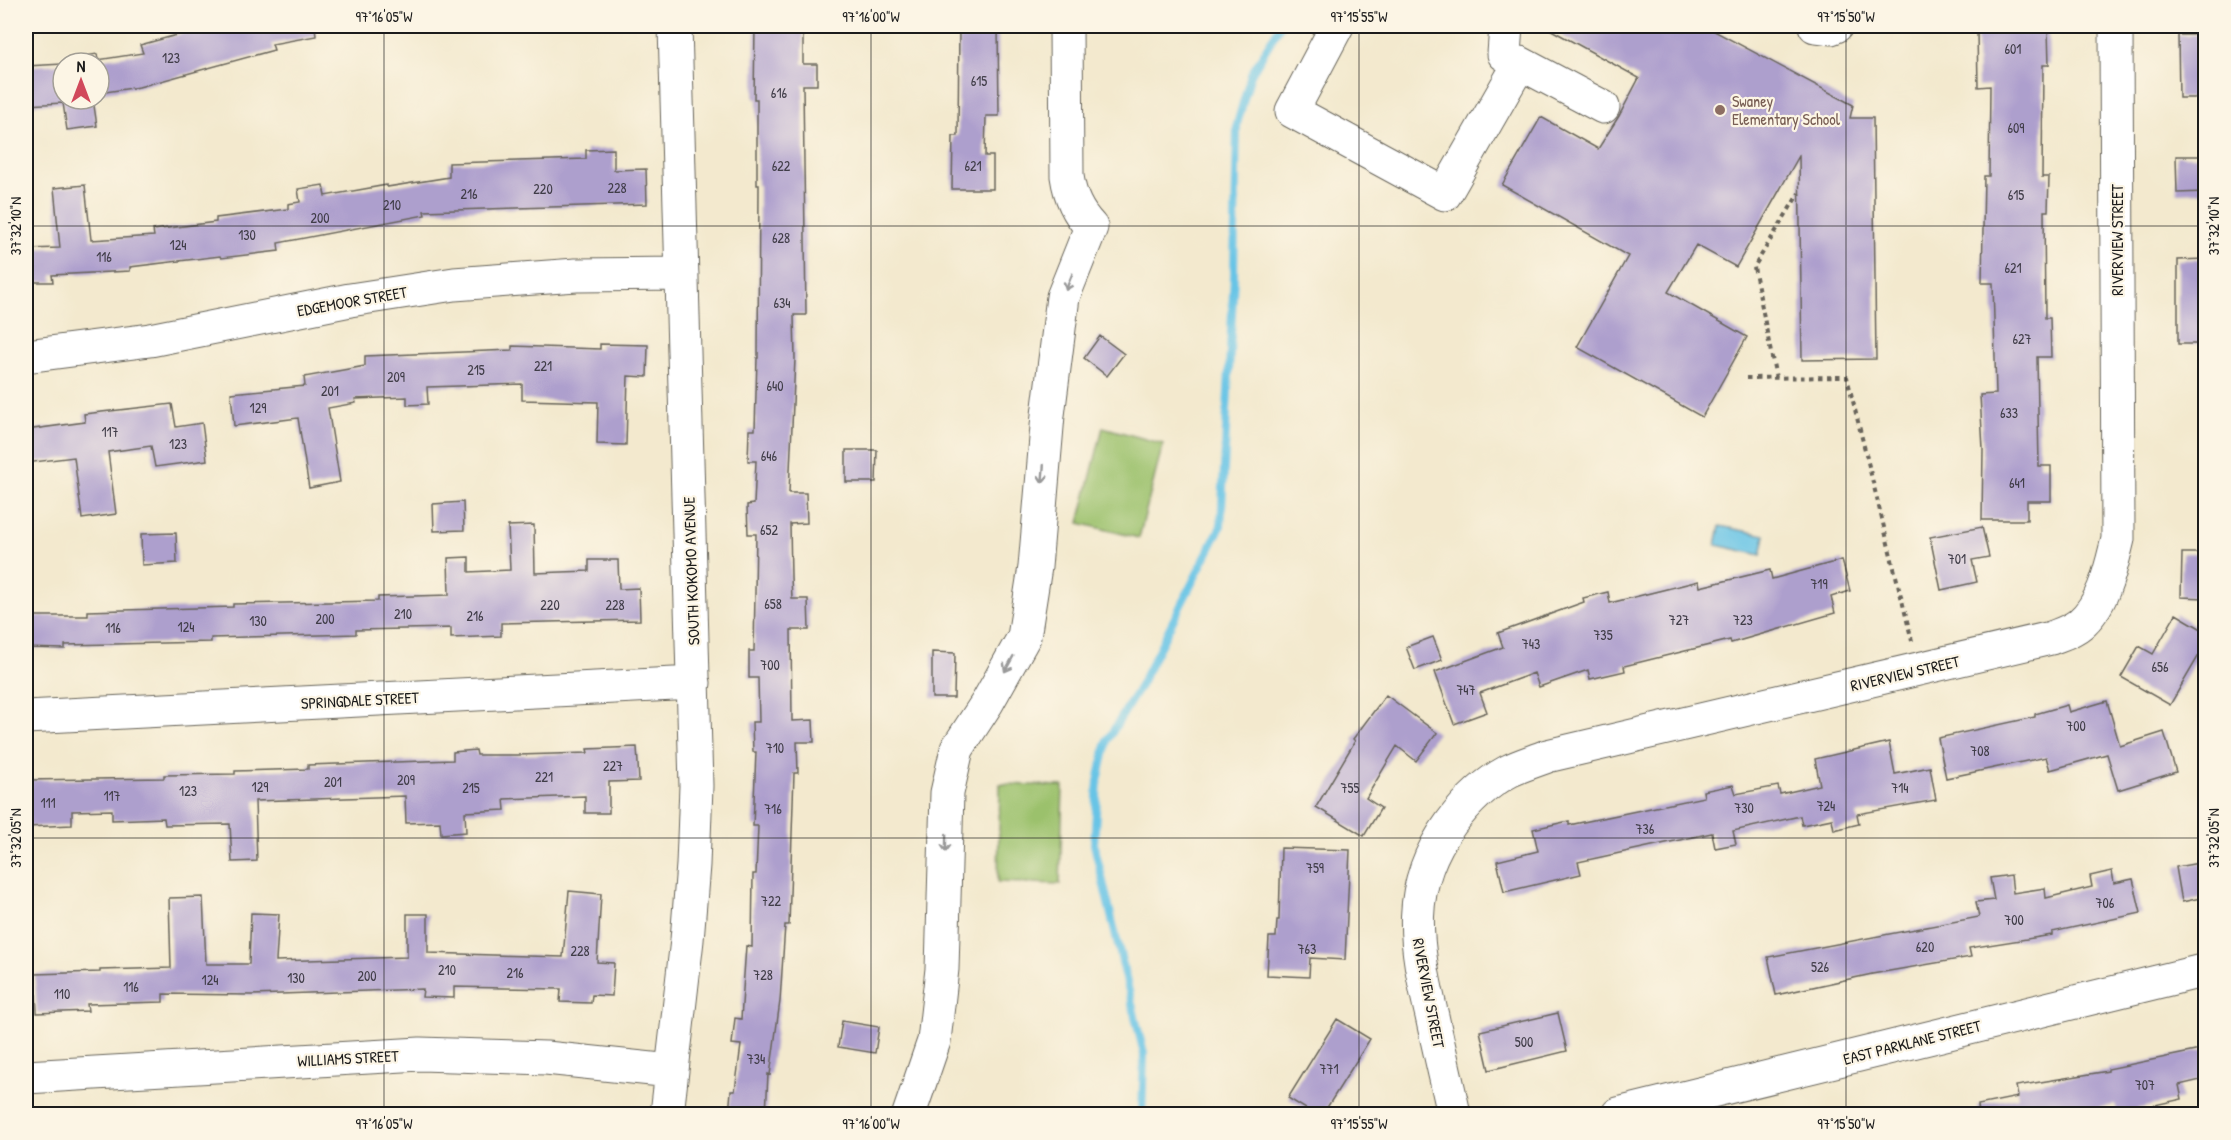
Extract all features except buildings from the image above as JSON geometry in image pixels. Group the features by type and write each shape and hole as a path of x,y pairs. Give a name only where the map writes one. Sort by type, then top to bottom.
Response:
{"street":[{"name":"SOUTH KOKOMO AVENUE","path":"667,1114 687,940 696,786 675,26"},
{"path":"909,1114 934,1041 942,969 947,793 957,749 987,703 1024,637 1035,567 1048,416 1063,297 1091,227 1074,204 1067,176 1065,26"},
{"path":"1337,26 1292,111 1445,194 1520,63 1603,107"},
{"path":"1815,26 1831,28 1836,26"},
{"name":"RIVERVIEW STREET","path":"1454,1114 1420,964 1416,922 1421,886 1433,852 1463,807 1492,782 1509,771 1547,756 1577,751 2051,638 2068,632 2082,623 2093,608 2109,574 2118,539 2116,26"},
{"name":"EDGEMOOR STREET","path":"26,356 150,340 350,300 454,284 576,275 682,274"},
{"name":"SPRINGDALE STREET","path":"26,717 694,682"},
{"name":"EAST PARKLANE STREET","path":"1618,1114 2205,970"},
{"name":"WILLIAMS STREET","path":"26,1077 420,1054 546,1058 671,1071"}],"path":[{"path":"1776,378 1754,267 1799,193"},
{"path":"1746,378 1847,377 1914,648"}],"green space":[{"path":"1103,427 1163,444 1139,538 1079,523"},
{"path":"1000,784 1063,786 1060,884 998,882"}],"water":[{"path":"1720,526 1765,535 1761,555 1716,545"}],"waterway":[{"path":"1142,1114 1144,1054 1094,844 1098,781 1107,741 1140,686 1221,526 1234,275 1237,124 1251,74 1280,26"}],"place":[{"name":"Swaney Elementary School","path":"1720,110"}]}
